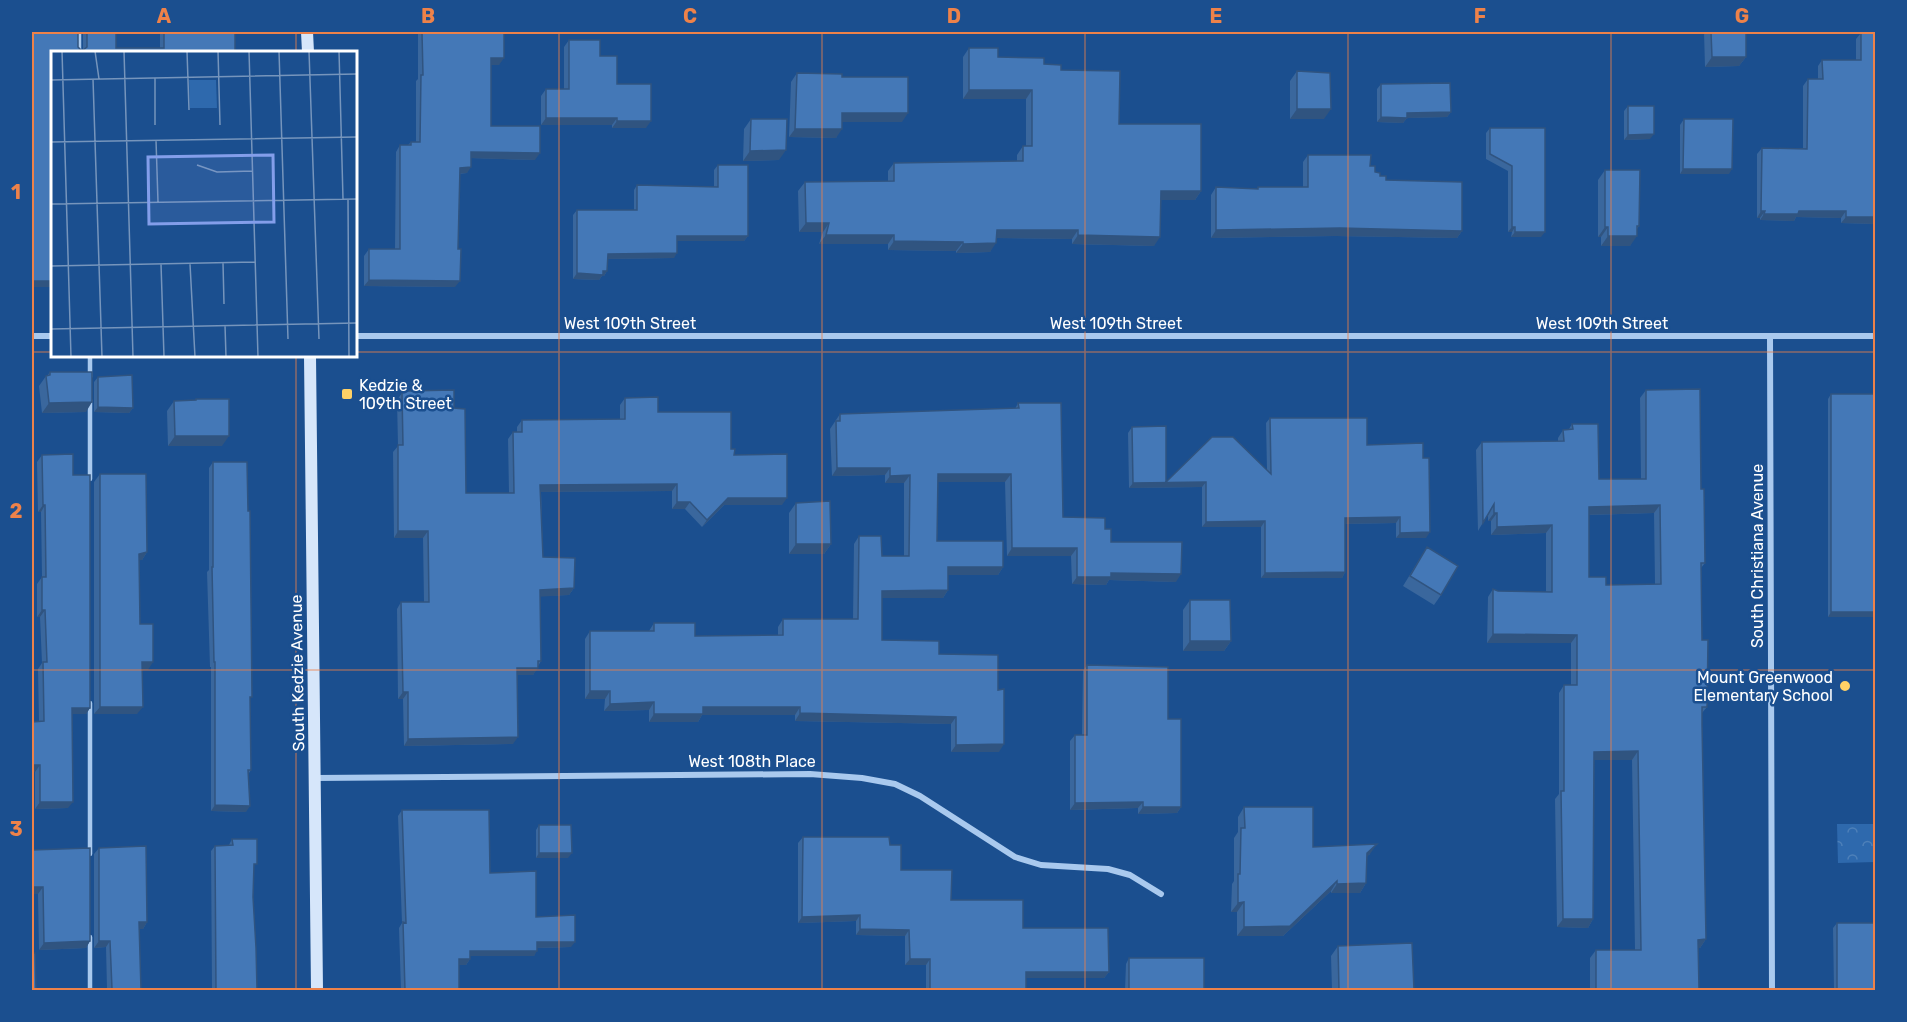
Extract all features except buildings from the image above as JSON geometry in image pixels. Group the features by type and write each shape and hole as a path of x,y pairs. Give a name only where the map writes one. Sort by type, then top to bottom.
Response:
{"main road":[{"path":"308,32 308,51"},
{"name":"South Kedzie Avenue","path":"310,357 316,990"}],"street":[{"path":"32,336 51,336"},
{"name":"West 109th Street","path":"357,336 1875,336"},
{"name":"South Christiana Avenue","path":"1770,337 1772,990"},
{"name":"West 108th Place","path":"314,778 810,774 862,778 895,784 920,795 1015,857 1041,865 1108,869 1130,875 1161,894"}],"lane":[{"path":"79,32 79,51"},
{"path":"90,357 90,378"},
{"path":"90,390 90,484"},
{"path":"90,696 90,861"},
{"path":"90,932 90,990"}],"green space":[{"path":"1837,824 1875,824 1875,862 1838,863"}],"place":[{"name":"Kedzie & 109th Street","path":"347,394"},
{"name":"Mount Greenwood Elementary School","path":"1845,686"}]}
